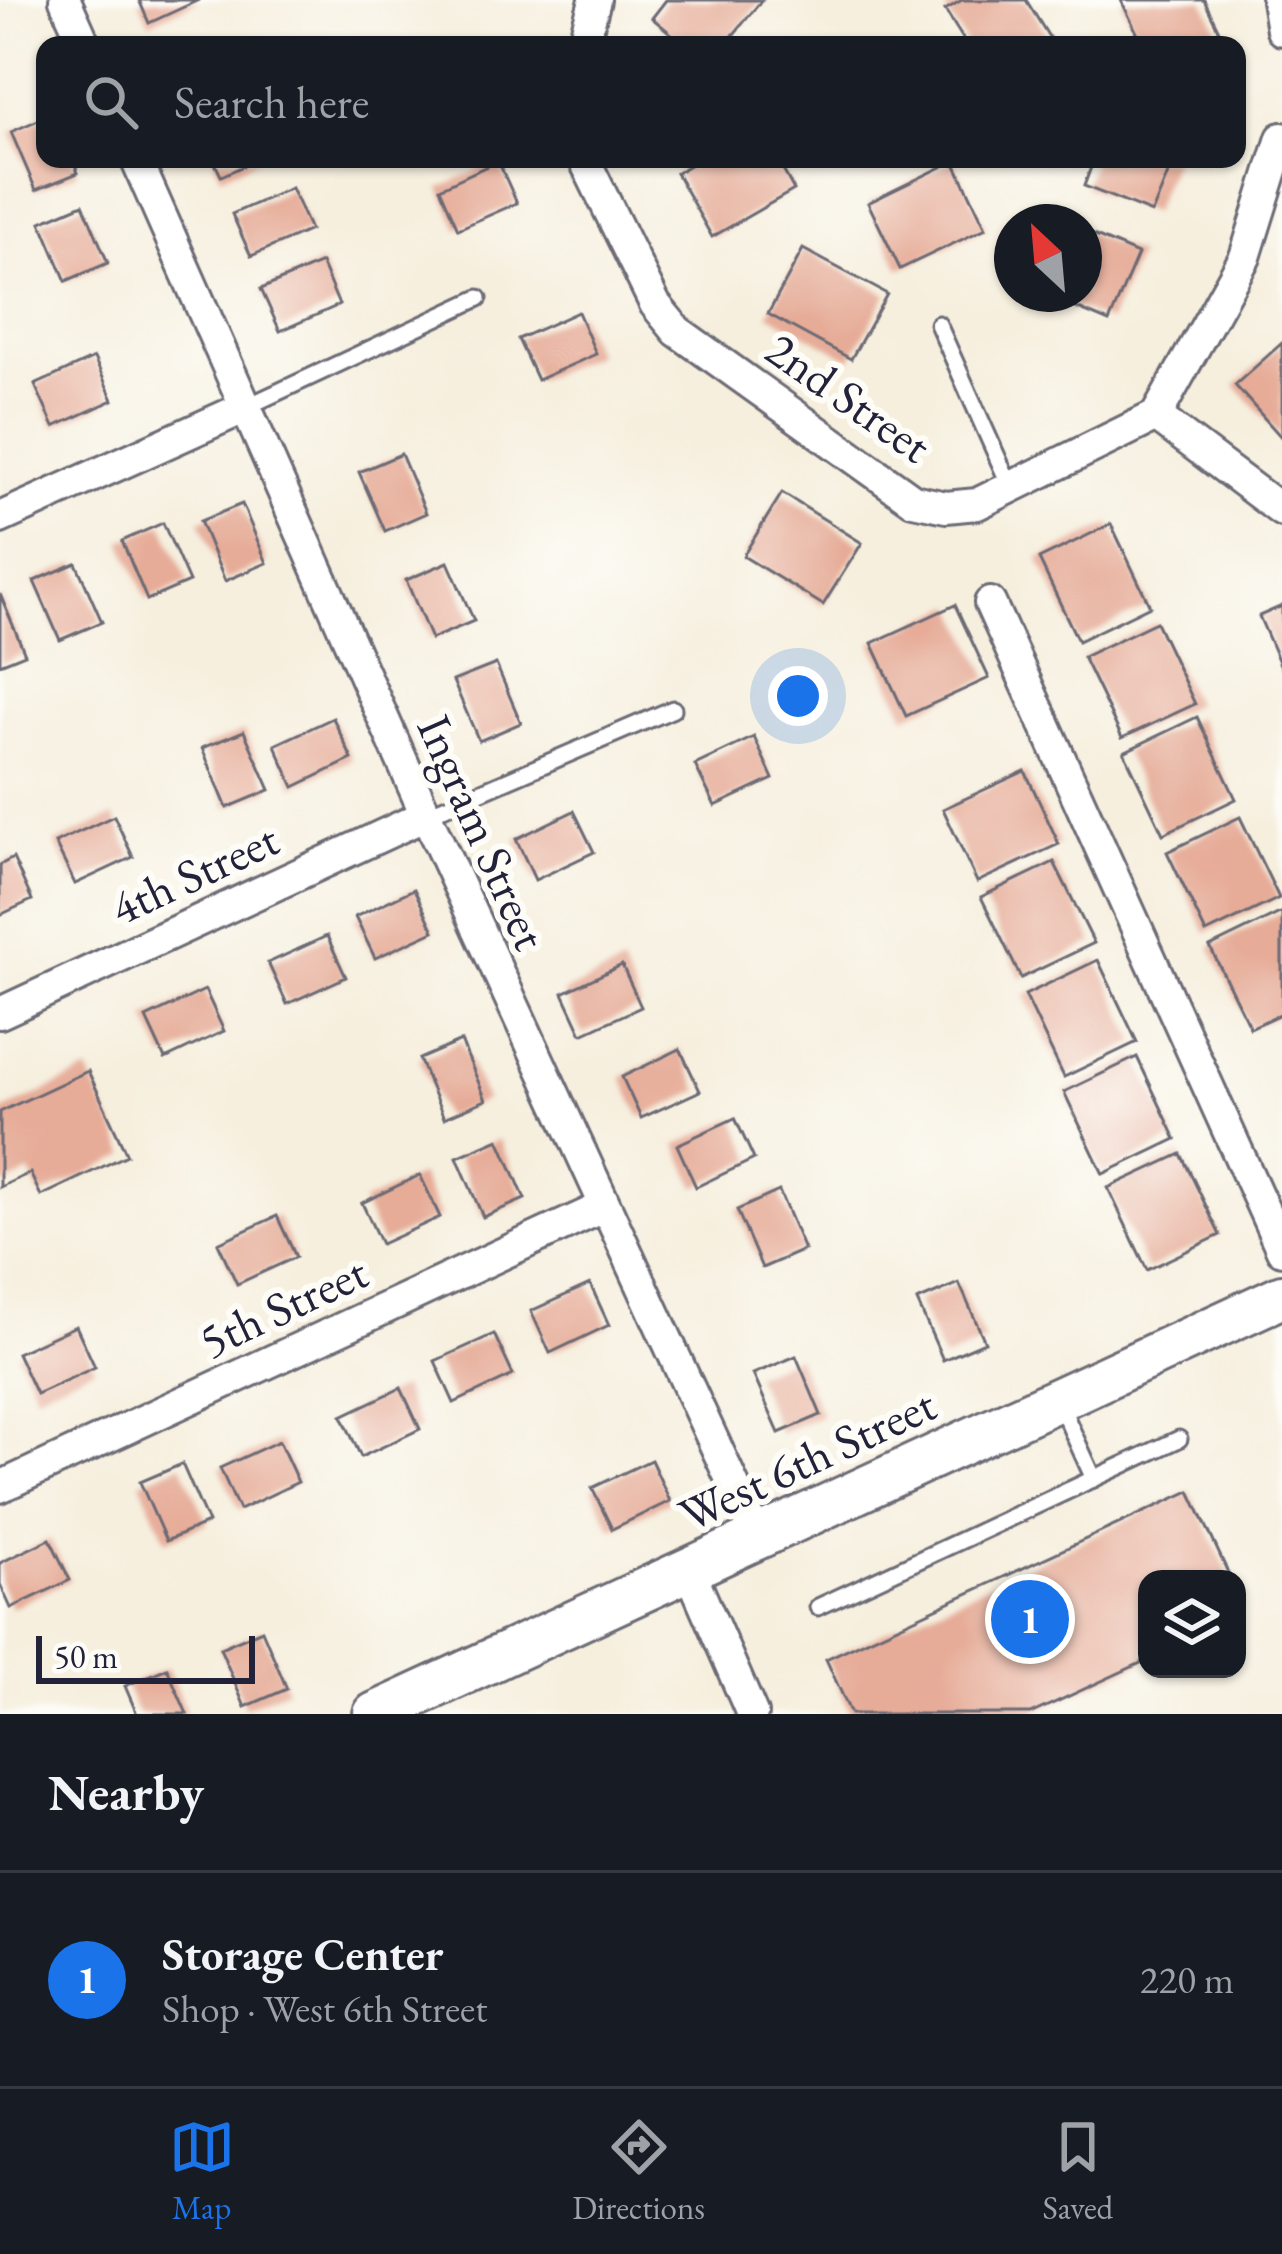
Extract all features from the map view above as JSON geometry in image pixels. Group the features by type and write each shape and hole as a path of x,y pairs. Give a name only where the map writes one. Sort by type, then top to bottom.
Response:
{"street":[{"path":"65,0 81,36"},
{"path":"585,36 595,0"},
{"path":"1276,0 1282,30"},
{"path":"1282,138 1245,257 1156,416 1282,512"},
{"name":"Ingram Street","path":"140,168 426,815 758,1538"},
{"name":"2nd Street","path":"588,168 655,304 677,331 913,500 946,507 976,505 1156,416"},
{"path":"0,518 246,407"},
{"path":"990,603 1282,1250"},
{"name":"4th Street","path":"0,1013 426,815"},
{"name":"5th Street","path":"0,1487 603,1207"},
{"name":"West 6th Street","path":"392,1711 1282,1296"},
{"path":"689,1570 752,1714"}],"lane":[{"path":"246,407 479,298"},
{"path":"938,324 1011,488"},
{"path":"426,815 673,709"},
{"path":"1058,1400 1094,1479"},
{"path":"818,1607 1179,1439"}],"building":[{"path":"139,0 199,0 149,23"},
{"path":"666,0 762,0 732,36 674,36 652,18"},
{"path":"962,0 1026,0 1048,36 961,36 945,10"},
{"path":"1121,0 1204,0 1222,36 1139,36"},
{"path":"36,121 36,168 76,168 78,173 36,190 11,132"},
{"path":"483,168 501,168 517,203 458,229 440,188"},
{"path":"685,168 782,168 794,190 712,237 676,173"},
{"path":"940,168 957,168 986,228 900,269 868,203"},
{"path":"1091,168 1170,168 1152,213 1084,186"},
{"path":"291,188 310,230 251,256 232,214"},
{"path":"83,204 108,263 66,281 41,222"},
{"path":"1102,239 1138,254 1109,322 1085,312 1102,312"},
{"path":"803,249 887,294 851,359 768,314"},
{"path":"321,263 339,305 280,331 261,289"},
{"path":"578,312 596,354 537,380 518,339"},
{"path":"1282,343 1282,438 1235,385"},
{"path":"94,358 113,400 54,427 35,385"},
{"path":"401,454 426,513 385,531 359,472"},
{"path":"782,493 862,543 823,605 743,556"},
{"path":"242,504 267,563 225,581 200,521"},
{"path":"163,523 189,582 147,600 122,541"},
{"path":"1111,524 1150,606 1078,641 1039,559"},
{"path":"448,562 474,621 431,639 406,580"},
{"path":"76,563 102,622 60,640 34,581"},
{"path":"0,594 25,654 0,664"},
{"path":"955,605 989,678 906,716 872,643"},
{"path":"1282,606 1282,669 1259,616"},
{"path":"1156,622 1195,704 1122,738 1083,657"},
{"path":"496,664 521,723 479,741 453,681"},
{"path":"1197,717 1236,799 1163,834 1124,752"},
{"path":"333,718 352,759 294,787 275,745"},
{"path":"244,731 270,790 227,808 202,748"},
{"path":"754,737 773,779 715,806 695,765"},
{"path":"1025,771 1059,844 977,882 943,809"},
{"path":"574,811 594,852 535,880 516,839"},
{"path":"114,816 133,857 75,884 55,843"},
{"path":"1240,817 1279,898 1206,933 1167,852"},
{"path":"13,858 32,900 0,915 0,865"},
{"path":"1054,862 1094,943 1021,978 981,897"},
{"path":"414,889 434,931 375,958 355,917"},
{"path":"1282,912 1282,1013 1250,1028 1210,947"},
{"path":"327,936 346,977 287,1004 268,963"},
{"path":"1098,960 1137,1042 1064,1077 1025,995"},
{"path":"622,965 641,1007 582,1034 563,993"},
{"path":"205,990 224,1031 165,1059 146,1018"},
{"path":"461,1041 486,1100 444,1118 419,1059"},
{"path":"680,1049 700,1091 641,1118 622,1077"},
{"path":"1137,1057 1176,1139 1103,1174 1064,1092"},
{"path":"88,1071 127,1155 41,1196 30,1173 0,1187 0,1112"},
{"path":"735,1118 754,1159 696,1187 677,1145"},
{"path":"499,1139 525,1199 483,1217 457,1157"},
{"path":"1181,1154 1220,1235 1147,1270 1108,1188"},
{"path":"420,1175 440,1217 381,1244 362,1203"},
{"path":"779,1191 804,1250 762,1268 737,1210"},
{"path":"277,1216 296,1257 237,1284 218,1243"},
{"path":"959,1283 985,1342 943,1360 917,1301"},
{"path":"590,1284 609,1325 550,1353 531,1311"},
{"path":"76,1326 95,1367 36,1394 17,1353"},
{"path":"494,1334 513,1375 454,1403 435,1361"},
{"path":"796,1356 821,1415 779,1433 753,1374"},
{"path":"401,1388 420,1429 361,1457 342,1416"},
{"path":"279,1441 298,1482 239,1510 220,1468"},
{"path":"651,1460 670,1501 612,1529 592,1488"},
{"path":"182,1464 208,1523 166,1541 140,1482"},
{"path":"1190,1491 1227,1570 1138,1570 1138,1664 1030,1714 851,1714 826,1659"},
{"path":"50,1539 70,1580 11,1608 0,1584 0,1563"},
{"path":"262,1630 287,1689 245,1707 220,1648"},
{"path":"167,1668 187,1714 137,1714 125,1686"}],"place":[{"name":"Storage Center","path":"1030,1619"}]}
